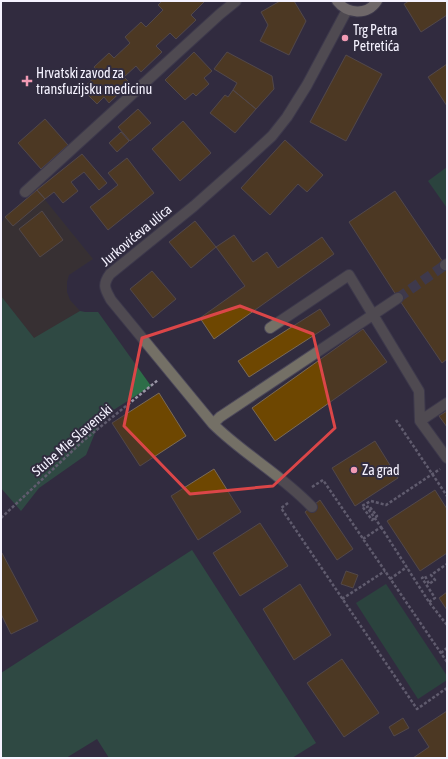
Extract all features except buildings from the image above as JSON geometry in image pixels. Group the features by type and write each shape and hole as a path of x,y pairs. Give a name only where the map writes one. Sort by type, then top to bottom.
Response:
{"main road":[{"path":"337,1 342,7 354,12 361,12 368,9 377,2"}],"street":[{"path":"25,192 236,1"},
{"name":"Jurkovićeva ulica","path":"312,507 300,495 213,424 111,300 104,287 110,274 194,206 272,136 287,117 307,85 348,10"},
{"path":"270,328 348,275 419,391 420,421 447,458"},
{"path":"213,424 220,417 398,298"},
{"path":"420,421 447,403"}],"path":[{"name":"Stube Mie Slavenski","path":"1,518 83,441 159,380"},
{"path":"396,420 447,496"},
{"path":"432,474 386,505 371,501 362,506 372,520 377,516 369,506 367,507 374,517 378,522 429,602 447,625"},
{"path":"447,662 323,480 281,508 417,709 447,688"},
{"path":"363,539 381,527"},
{"path":"429,602 434,598 422,578 425,576 429,584 435,580 431,575 447,564"},
{"path":"390,579 407,567"},
{"path":"342,599 385,572"},
{"path":"441,653 447,648"}],"highlighted area":[{"path":"240,306 313,334 335,428 273,486 190,494 124,426 142,338"}],"shaded area":[{"path":"37,190 93,259 69,275 67,282 67,292 70,300 80,311 34,339 1,296 1,224 5,217"}],"green space":[{"path":"447,167 447,208 428,181"},
{"path":"1,296 34,338 80,311 98,312 151,386 101,418 86,455 39,488 21,511 1,488"},
{"path":"192,550 316,743 292,758 109,758 97,739 66,758 1,758 1,673"},
{"path":"386,584 447,676 447,680 418,699 356,603"}],"tunnel":[{"path":"398,298 445,265"}],"place":[{"name":"Trg Petra Petretića","path":"345,38"},
{"name":"Hrvatski zavod za transfuzijsku medicinu","path":"27,81"},
{"name":"Za grad","path":"354,470"}]}
